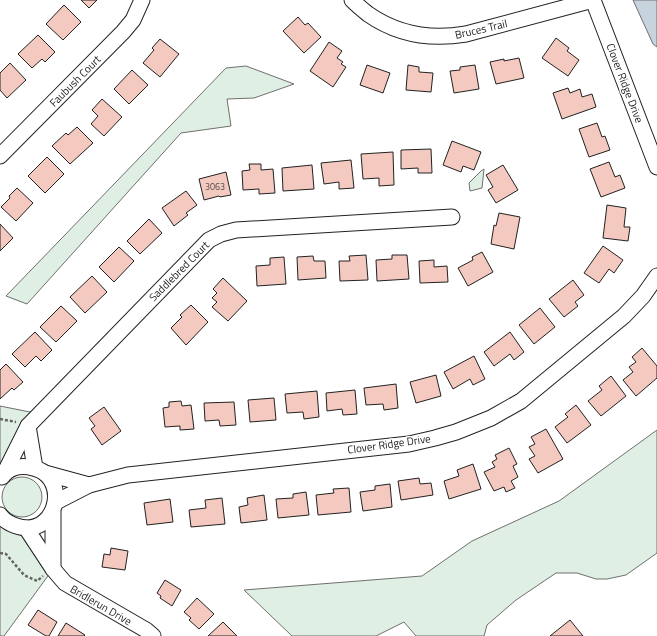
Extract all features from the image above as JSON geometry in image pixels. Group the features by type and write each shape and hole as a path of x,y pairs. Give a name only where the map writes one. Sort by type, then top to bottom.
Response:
{"street":[{"name":"Faubush Court","path":"0,156 124,32 133,20 142,0"},
{"name":"Bruces Trail","path":"352,0 368,14 385,25 415,35 444,37 466,34 593,0"},
{"name":"Clover Ridge Drive","path":"593,0 657,167"},
{"name":"Saddlebred Court","path":"2,477 28,426 209,240 221,234 236,230 452,217"},
{"name":"Clover Ridge Drive","path":"26,528 36,526 46,521 54,507 89,485 128,474 408,444 456,432 491,418 521,400 624,316 643,296 657,276"},
{"path":"28,426 40,470 52,481 56,491 54,507 53,569"},
{"path":"2,477 13,468 23,466 89,485"},
{"path":"1,518 12,525 26,528"},
{"name":"Bridlerun Drive","path":"26,528 53,569 65,583 146,630 153,636"}],"path":[{"path":"0,553 6,554 24,575 37,581 53,569"}],"green space":[{"path":"246,66 294,84 254,98 227,99 231,126 181,133 27,304 6,296 226,68"},
{"path":"484,169 482,188 470,191 469,183"},
{"path":"0,406 40,414 0,476"},
{"path":"657,430 657,553 626,575 607,579 596,579 577,573 556,573 516,600 487,625 484,636 416,636 404,622 376,636 292,636 244,590 422,576 472,541 559,501"},
{"path":"26,477 33,480 39,486 42,497 41,505 33,514 26,517 18,517 11,514 3,505 2,493 5,486 14,478"},
{"path":"0,519 26,528 53,569 4,636 0,636"}],"shaded area":[{"path":"633,0 657,0 657,47 653,44"}],"building":[{"path":"81,0 97,0 89,8"},
{"path":"64,5 81,22 63,40 46,24"},
{"path":"298,17 305,25 308,23 321,37 304,53 283,31"},
{"path":"38,35 55,52 45,62 42,59 32,68 18,54"},
{"path":"556,38 569,48 567,51 579,60 568,76 542,58"},
{"path":"160,39 179,54 160,77 143,63 154,50 152,48"},
{"path":"329,42 342,51 337,58 343,62 341,64 346,67 333,87 310,71"},
{"path":"519,58 524,78 496,84 490,62"},
{"path":"10,63 26,80 7,98 0,90 0,73"},
{"path":"367,65 390,73 383,93 360,85"},
{"path":"408,65 419,67 419,72 433,73 431,92 406,90"},
{"path":"475,65 479,89 454,93 450,71 460,70 460,67"},
{"path":"132,70 148,85 129,104 114,89"},
{"path":"568,88 570,93 580,89 582,97 592,94 596,107 562,119 553,93"},
{"path":"102,99 122,117 104,136 91,124 98,116 92,110"},
{"path":"597,123 602,137 605,136 610,150 589,157 579,129"},
{"path":"77,127 93,143 70,164 52,146 66,133 68,135"},
{"path":"452,141 481,152 474,170 463,166 461,172 443,165"},
{"path":"431,149 432,173 418,173 418,168 401,169 401,150"},
{"path":"393,152 394,185 379,186 379,178 363,179 361,154"},
{"path":"47,157 64,174 45,193 28,176"},
{"path":"351,160 354,188 339,189 339,182 324,184 321,163"},
{"path":"609,162 615,177 620,175 625,188 601,197 590,169"},
{"path":"249,164 261,164 261,170 273,169 275,193 259,194 259,189 243,190 242,171 250,170"},
{"path":"312,165 314,189 283,191 282,168"},
{"path":"503,165 518,190 496,203 488,190 493,187 486,175"},
{"path":"226,172 231,195 219,196 204,200 199,179"},
{"path":"17,188 33,203 16,221 1,207"},
{"path":"186,191 197,205 186,213 188,215 174,226 162,208"},
{"path":"607,205 626,208 624,227 630,227 628,241 603,238"},
{"path":"499,213 520,217 514,249 491,244 494,225 496,226"},
{"path":"149,219 162,233 140,254 127,241"},
{"path":"0,224 13,238 0,251"},
{"path":"603,246 623,260 614,273 609,269 599,283 584,273"},
{"path":"119,247 134,261 114,282 99,267"},
{"path":"482,252 493,272 468,286 458,268 473,260 472,257"},
{"path":"366,255 368,280 340,281 339,261 350,261 349,256"},
{"path":"392,255 407,255 409,279 377,281 376,260 392,259"},
{"path":"313,256 314,261 325,261 326,278 298,280 297,257"},
{"path":"284,257 286,284 257,286 256,266 270,265 270,258"},
{"path":"434,260 434,267 447,266 448,282 420,283 419,261"},
{"path":"92,276 107,292 85,313 70,297"},
{"path":"223,278 247,301 228,321 212,307 217,302 212,298 217,293 213,289"},
{"path":"573,280 584,295 575,302 578,306 564,317 549,299"},
{"path":"191,305 208,322 186,345 171,328 182,317 180,315"},
{"path":"61,306 77,321 56,342 40,327"},
{"path":"540,308 555,327 534,344 519,325"},
{"path":"35,332 52,350 41,361 36,356 25,367 12,354"},
{"path":"510,332 524,352 514,360 510,354 494,366 484,352"},
{"path":"642,348 657,366 657,378 636,396 623,380 633,372 629,367 636,362 632,357"},
{"path":"474,356 485,379 473,385 470,379 453,389 444,372"},
{"path":"6,364 23,382 14,390 12,388 0,399 0,370"},
{"path":"436,375 441,396 416,403 410,382"},
{"path":"611,376 626,396 601,416 588,401 602,390 599,386"},
{"path":"396,384 398,408 384,410 383,404 366,405 364,388"},
{"path":"355,390 357,414 343,415 342,409 327,411 326,393"},
{"path":"317,391 319,417 304,419 303,412 287,413 285,394"},
{"path":"274,398 276,420 250,422 248,400"},
{"path":"181,401 182,406 191,405 194,429 180,430 180,426 165,427 163,408 169,407 169,402"},
{"path":"234,402 236,425 220,426 219,420 205,421 204,403"},
{"path":"576,405 591,425 567,443 555,427 568,417 565,414"},
{"path":"104,407 121,431 102,445 91,429 95,426 89,418"},
{"path":"546,429 563,459 538,473 529,459 535,456 529,447 535,444 531,437"},
{"path":"509,448 517,464 513,466 518,477 511,481 515,488 506,492 504,487 494,491 484,472 495,467 492,462 497,459 495,455"},
{"path":"473,464 481,489 449,499 444,481 459,476 457,470"},
{"path":"419,478 420,484 431,483 433,495 401,500 398,481"},
{"path":"390,484 392,507 363,511 360,492 375,490 375,486"},
{"path":"349,488 351,512 318,515 316,495 334,493 333,489"},
{"path":"306,492 309,515 278,518 276,499 293,498 293,494"},
{"path":"264,495 267,520 241,523 239,507 248,505 247,498"},
{"path":"222,498 225,524 191,527 189,510 206,508 205,500"},
{"path":"170,499 173,522 147,525 144,503"},
{"path":"111,548 128,551 125,570 102,567 104,554 110,555"},
{"path":"165,580 181,590 172,606 160,598 161,596 157,593"},
{"path":"197,598 214,614 199,629 189,620 191,618 184,612"},
{"path":"38,610 57,622 49,636 46,636 28,625"},
{"path":"570,620 583,636 550,636"},
{"path":"223,622 237,636 208,636"},
{"path":"66,623 85,635 58,636"}]}
